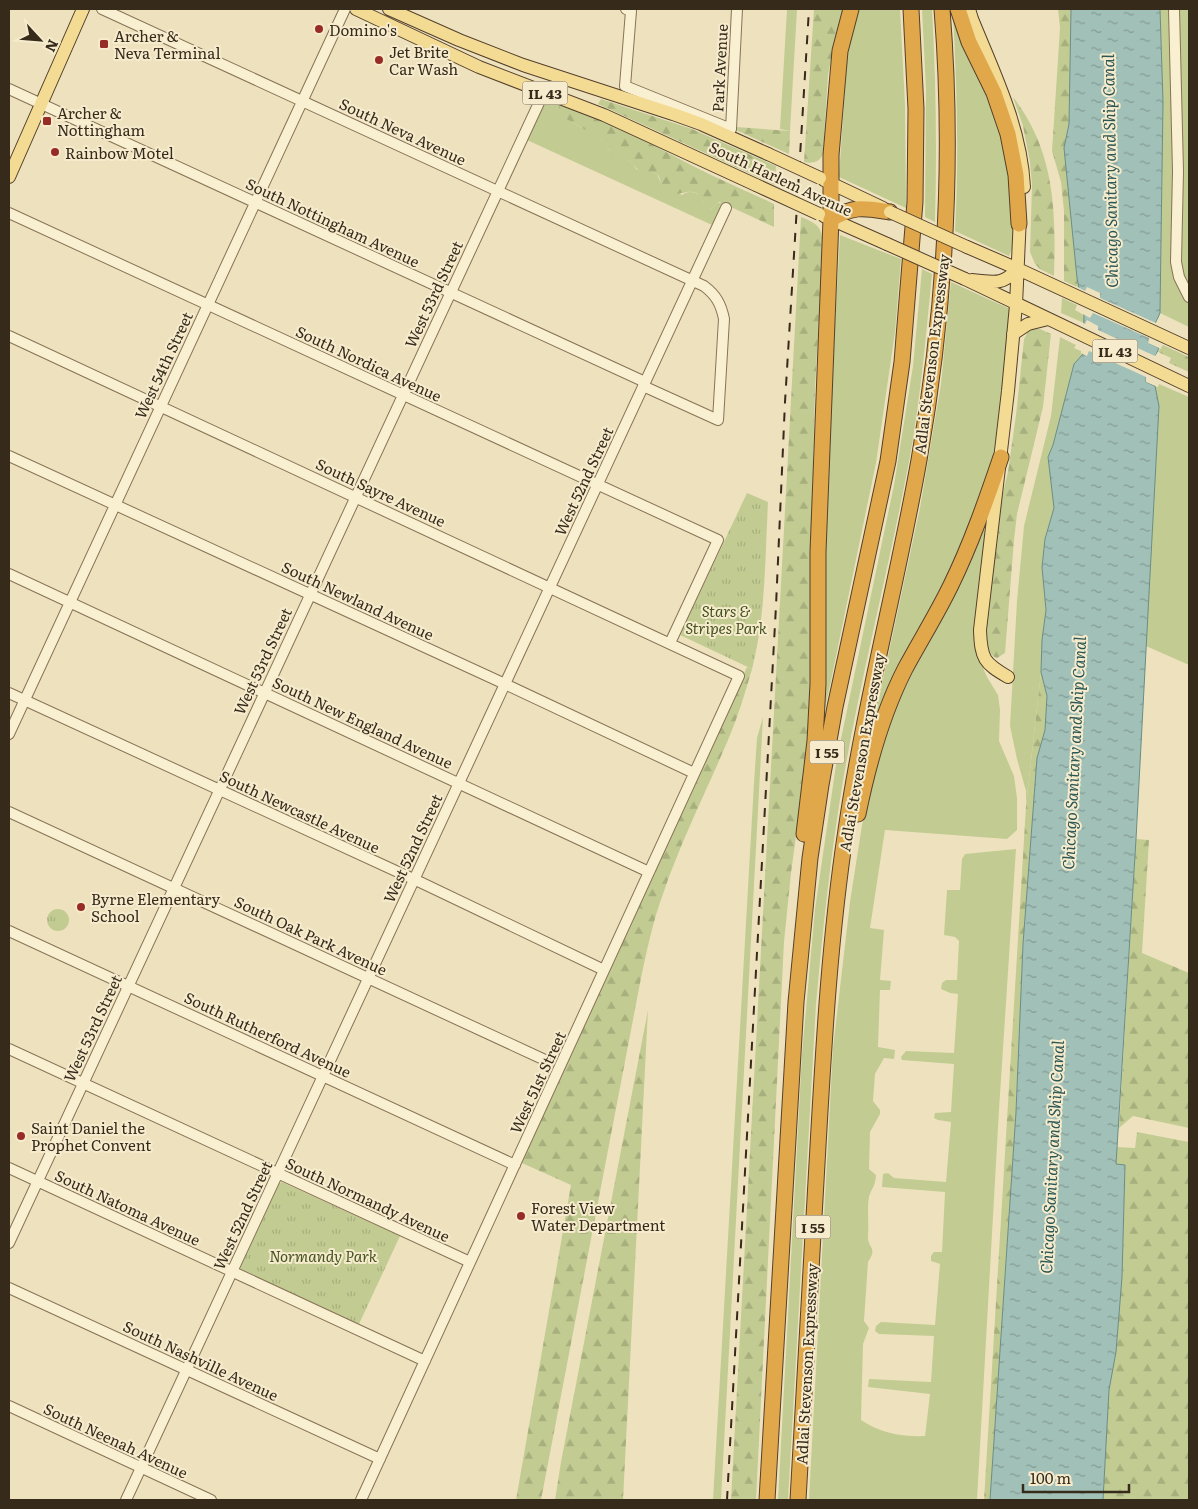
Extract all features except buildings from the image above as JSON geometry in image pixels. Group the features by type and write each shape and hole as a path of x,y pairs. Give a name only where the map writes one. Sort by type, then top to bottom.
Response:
{"highway":[{"path":"796,1002 794,922 815,741 818,684 818,552 825,217 823,171 840,51 851,9"},
{"name":"Adlai Stevenson Expressway","path":"767,1500 796,1002 810,858 821,785 838,698 877,517 902,362 915,202 916,109 911,9"},
{"name":"Adlai Stevenson Expressway","path":"798,1500 824,1040 831,953 844,840 860,738 912,494 929,398 937,332 946,210 946,72 942,9"},
{"path":"958,9 969,42 994,92 1008,134 1016,175 1019,224"},
{"path":"825,217 854,209 867,208 890,212"},
{"path":"831,953 862,793 880,732 904,670 950,587 974,534 1000,457"}],"main road":[{"path":"9,177 83,9"},
{"name":"South Harlem Avenue","path":"356,9 479,67 644,133 825,217 965,279 1185,384"},
{"path":"969,9 1006,101 1023,164 1024,198 1019,224 1016,305 980,638 984,657 990,667 1008,677"},
{"name":"South Harlem Avenue","path":"393,10 459,40 523,65 701,124 823,171 890,212 1018,268 1189,348"},
{"path":"965,279 997,282 1008,278 1018,268"},
{"path":"1013,334 1028,324 1048,319"}],"street":[{"name":"South Neva Avenue","path":"102,9 692,280 713,293 721,304 724,319 718,420"},
{"name":"West 54th Street","path":"9,734 345,9"},
{"name":"Park Avenue","path":"629,10 625,86 730,128 737,9"},
{"path":"1174,9 1178,171 1176,262 1179,277 1189,297"},
{"path":"388,23 393,10"},
{"name":"South Nottingham Avenue","path":"9,89 450,292 718,420"},
{"name":"West 53rd Street","path":"9,1243 309,594 544,92"},
{"name":"West 52nd Street","path":"126,1500 726,208"},
{"name":"South Nordica Avenue","path":"9,213 597,486 718,540 670,643"},
{"name":"South Sayre Avenue","path":"9,336 739,676"},
{"name":"South Newland Avenue","path":"9,456 694,773"},
{"name":"South New England Avenue","path":"9,574 649,872"},
{"name":"West 51st Street","path":"361,1500 739,676"},
{"name":"South Newcastle Avenue","path":"9,693 604,970"},
{"name":"South Oak Park Avenue","path":"9,812 545,1060"},
{"name":"South Rutherford Avenue","path":"9,931 515,1166"},
{"name":"South Normandy Avenue","path":"9,1049 470,1262"},
{"name":"South Natoma Avenue","path":"9,1168 425,1361"},
{"name":"South Nashville Avenue","path":"9,1288 380,1459"},
{"name":"South Neenah Avenue","path":"9,1406 211,1500"}],"green space":[{"path":"787,9 797,9 790,131 780,129"},
{"path":"814,9 844,9 835,38 828,75 823,154 818,161 810,163 804,162"},
{"path":"858,9 900,9 905,104 906,208 839,177 847,58"},
{"path":"922,9 932,9 936,115 935,222 925,217 926,89"},
{"path":"1058,9 1071,9 1069,124 1064,148 1079,288 1064,281 1064,211 1061,182 1052,151 1060,28"},
{"path":"1160,9 1189,9 1189,327 1160,313 1163,102"},
{"path":"953,15 992,101 1007,149 1014,215 1014,244 1009,256 955,231 957,123"},
{"path":"1013,97 1027,118 1045,160 1053,205 1054,276 1040,269 1035,264 1030,252 1032,185 1030,162 1023,126"},
{"path":"601,99 692,129 776,166 775,185 598,104"},
{"path":"546,101 558,105 565,116 571,121 596,135 612,153 632,163 636,169 657,174 661,183 682,195 690,192 697,194 702,197 703,203 711,209 717,203 722,203 712,225 527,140"},
{"path":"558,105 593,117 626,132 774,204 774,227 720,202 711,209 708,208 696,193 671,194 667,192 663,188 657,174 640,172 630,161 613,154 601,139 565,118 561,114"},
{"path":"736,127 790,131 789,154 736,130"},
{"path":"801,217 819,228 823,241 815,389 812,513 812,687 784,942 756,1500 731,1500"},
{"path":"840,235 901,259 895,332 876,463 823,719 825,527"},
{"path":"922,269 932,274 914,434 897,523 865,667 839,804 821,946 816,1004 788,1500 778,1500 802,1054 815,909 837,758 894,485 913,366"},
{"path":"951,282 1010,309 1006,369 997,436 992,462 972,529 871,735 920,508 941,384"},
{"path":"1062,298 1077,305 1075,310 1084,315 1084,323 1061,313"},
{"path":"1032,329 1040,329 1051,334 1043,407 1017,514 1005,653 997,658 988,650 984,629 1000,505 1008,472 1016,415 1024,339"},
{"path":"1060,337 1076,345 1074,348 1083,354 1074,364 1053,445 1048,457 1054,508 1045,539 1042,567 1046,610 1026,806 1026,791 1010,726 1017,601 1024,526 1051,416"},
{"path":"1163,345 1189,357 1189,372 1169,363 1171,358 1158,352"},
{"path":"1159,384 1189,397 1189,665 1146,646 1159,406 1155,386 1158,387"},
{"name":"Stars & Stripes Park","path":"747,493 768,502 760,628 752,669 680,635"},
{"path":"984,530 988,532 979,659 998,695 1000,710 999,741 1014,776 1017,798 1017,830 1007,839 885,830 870,928 884,930 880,980 891,981 890,990 880,990 878,1047 895,1050 894,1059 884,1058 875,1074 873,1101 880,1110 880,1114 870,1132 869,1169 876,1175 868,1201 868,1241 872,1253 868,1262 864,1321 869,1328 863,1344 861,1420 876,1428 892,1433 908,1436 925,1436 930,1394 868,1387 869,1379 931,1382 934,1336 879,1334 875,1331 876,1326 881,1322 935,1325 940,1264 931,1261 931,1256 934,1252 942,1252 945,1192 882,1187 883,1174 888,1173 894,1178 946,1182 951,1122 934,1118 935,1113 951,1112 954,1064 902,1060 901,1057 906,1051 954,1053 958,994 941,989 942,983 946,980 957,980 959,941 955,937 944,935 947,890 960,890 962,859 965,854 1016,849 977,1500 809,1500 833,1048 850,902 862,825 872,783 893,713 920,657 965,573"},
{"path":"747,667 752,669 735,723 670,874 650,936 541,1500 516,1500 571,1185 522,1163 525,1150"},
{"path":"1041,672 1047,696 1045,730 1037,758 1023,944 1016,1112 990,1500 984,1500 1026,806"},
{"path":"763,717 721,1500 713,1500 754,783 757,738"},
{"path":"1136,839 1149,840 1142,953 1189,973 1189,1128 1133,1116 1119,1128"},
{"path":"58,909 66,912 69,920 66,928 58,931 50,928 47,920 50,912"},
{"path":"648,1010 623,1500 555,1500 561,1462"},
{"path":"1137,1132 1189,1142 1189,1500 1103,1500 1109,1390 1116,1352 1122,1277 1125,1165 1116,1165 1117,1147 1135,1148"},
{"name":"Normandy Park","path":"282,1182 400,1236 359,1324 240,1268 278,1184"}],"water":[{"name":"Chicago Sanitary and Ship Canal","path":"1071,9 1160,9 1163,102 1160,313 1148,340 1149,343 1159,348 1146,377 1146,382 1155,386 1159,406 1136,839 1116,1164 1125,1165 1122,1277 1116,1352 1109,1390 1103,1500 990,1500 1016,1112 1023,944 1037,758 1045,730 1047,696 1041,672 1042,640 1046,610 1042,567 1045,539 1054,508 1048,457 1053,445 1074,364 1083,354 1084,315 1077,278 1064,148 1069,124"}],"pier":[{"path":"1076,286 1085,291 1087,287 1100,293 1100,298 1156,323 1158,319 1160,320 1151,341 1161,346 1161,349 1148,343 1149,338 1093,313 1090,318 1081,313"},
{"path":"1087,320 1098,326 1098,330 1155,356 1158,352 1160,353 1148,380 1157,384 1158,387 1146,382 1146,377 1089,351 1087,356 1081,353 1081,322 1085,324"}],"railway":[{"path":"727,1500 776,606 785,402 809,9"}],"place":[{"name":"Domino's","path":"319,29"},
{"name":"Archer & Neva Terminal","path":"104,44"},
{"name":"Jet Brite Car Wash","path":"379,60"},
{"name":"Archer & Nottingham","path":"47,121"},
{"name":"Rainbow Motel","path":"55,152"},
{"name":"Byrne Elementary School","path":"81,907"},
{"name":"Saint Daniel the Prophet Convent","path":"21,1136"},
{"name":"Forest View Water Department","path":"521,1216"}]}
